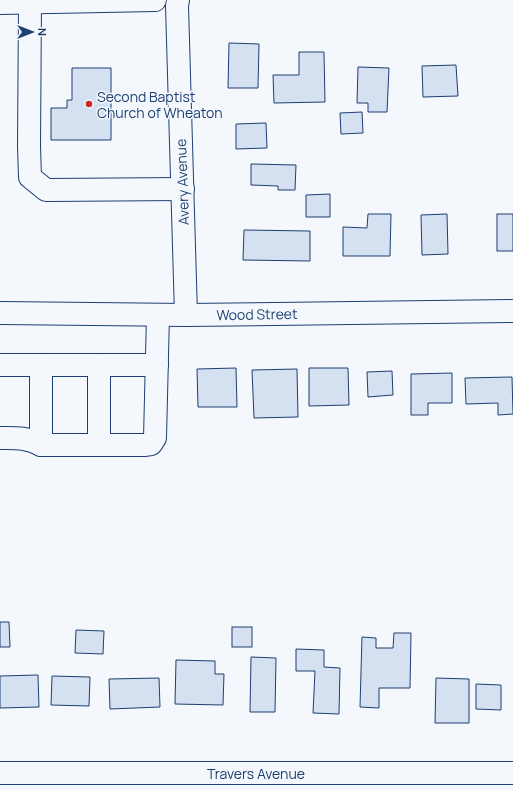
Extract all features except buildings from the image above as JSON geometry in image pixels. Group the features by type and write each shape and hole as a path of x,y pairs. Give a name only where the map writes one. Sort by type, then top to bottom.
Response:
{"street":[{"path":"0,4 155,0"},
{"name":"Avery Avenue","path":"178,0 186,315"},
{"path":"30,3 30,177 46,190 183,189"},
{"name":"Wood Street","path":"0,313 186,315 513,311"},
{"path":"0,438 25,438 35,441 41,445 151,444 156,438 158,315"},
{"path":"0,365 157,365"},
{"path":"41,365 41,445"},
{"path":"99,365 99,445"},
{"name":"Travers Avenue","path":"0,773 513,773"}],"place":[{"name":"Second Baptist Church of Wheaton","path":"89,104"}]}
